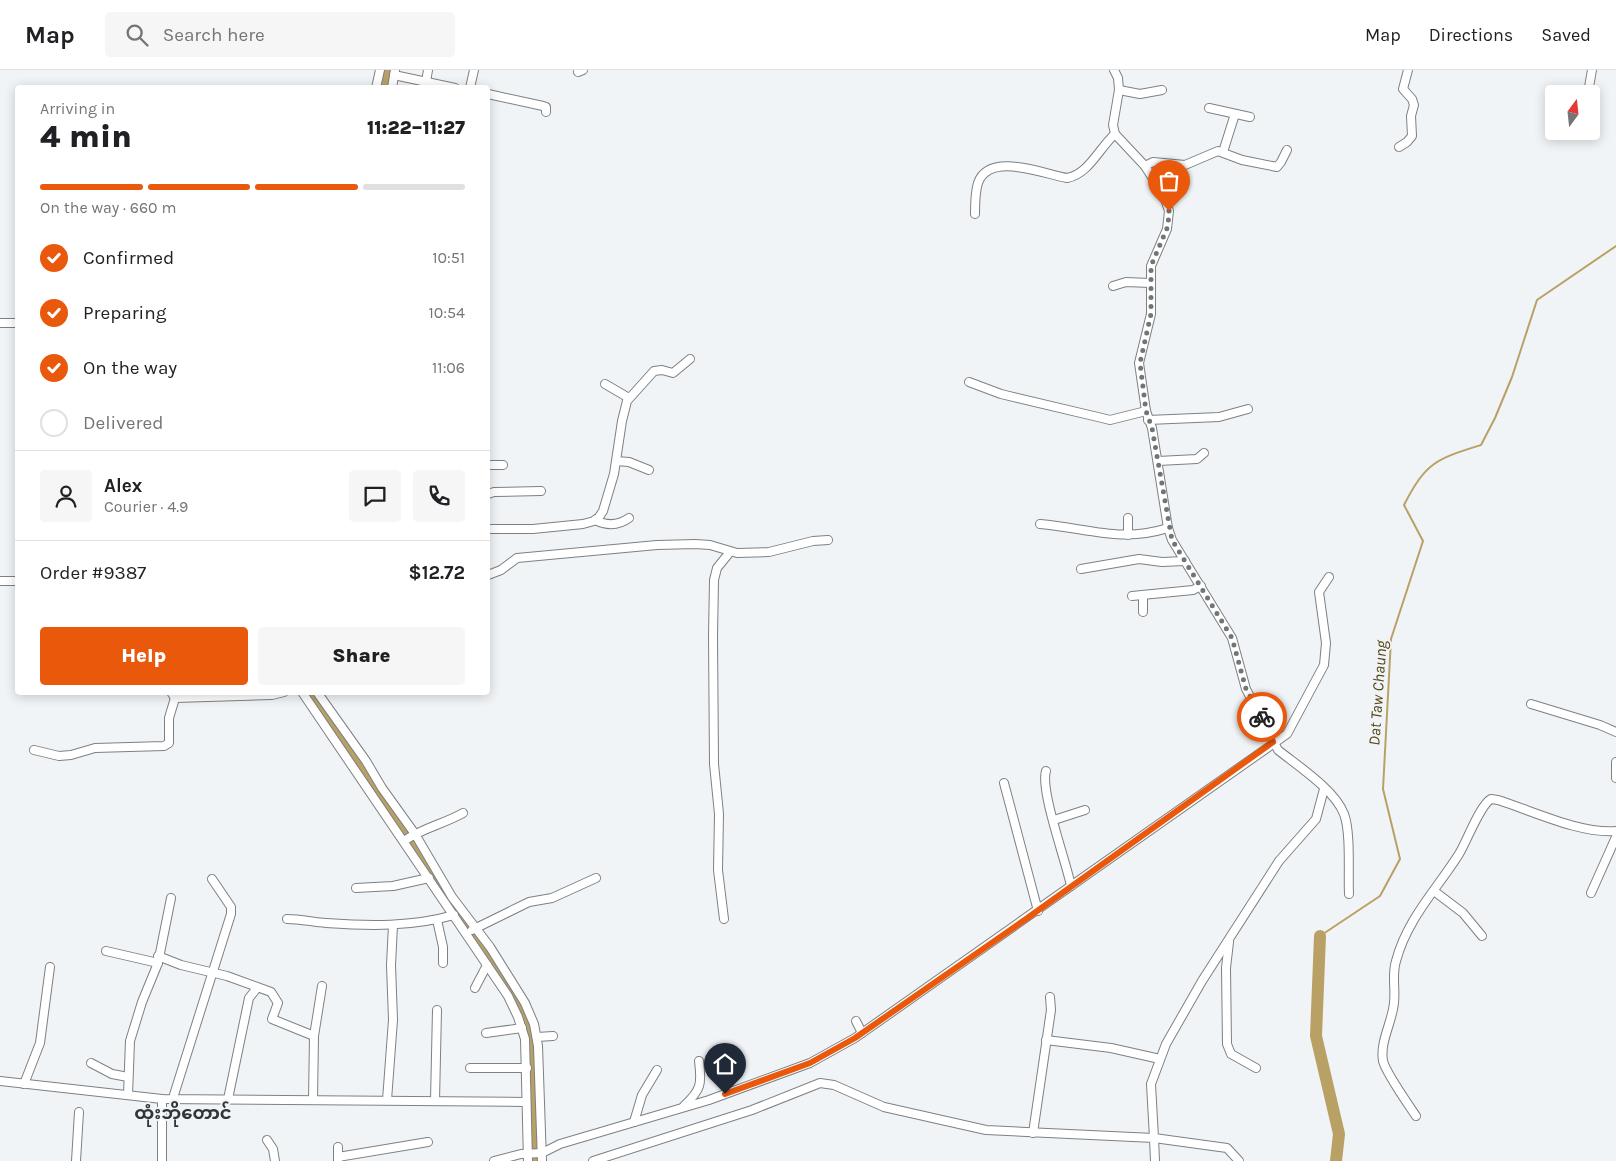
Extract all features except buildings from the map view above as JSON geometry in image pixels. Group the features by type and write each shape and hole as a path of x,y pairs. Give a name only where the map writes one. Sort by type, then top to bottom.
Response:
{"street":[{"path":"377,85 380,70"},
{"path":"426,82 428,70"},
{"path":"471,85 474,70"},
{"path":"1114,70 1118,78 1119,90 1113,125 1114,134 1145,166 1164,196 1169,211 1168,226 1151,266 1151,314 1140,363 1146,411 1158,461 1168,528 1172,540 1232,638 1246,689 1264,721 1273,742 1278,750 1324,789 1338,804 1346,820 1349,894"},
{"path":"1400,147 1408,142 1412,136 1410,116 1414,105 1412,99 1403,89 1408,70"},
{"path":"1590,85 1592,70"},
{"path":"395,73 440,85"},
{"path":"1119,90 1140,94 1162,90"},
{"path":"490,94 543,106 546,107 546,112"},
{"path":"1209,108 1250,117"},
{"path":"1223,152 1235,114"},
{"path":"975,214 978,182 991,168 1001,165 1014,166 1067,178 1075,176 1083,172 1114,134"},
{"path":"1145,166 1153,162 1185,165 1213,152 1223,152 1242,160 1276,167 1287,150"},
{"path":"1113,286 1126,282 1150,283"},
{"path":"0,322 15,323"},
{"path":"490,529 583,524 595,520 603,511 616,461 622,421 629,398 654,371 676,372 690,358"},
{"path":"968,382 1001,394 1110,420 1146,411"},
{"path":"605,384 629,398"},
{"path":"1148,420 1219,418 1248,408"},
{"path":"1158,461 1197,460 1204,452"},
{"path":"616,461 629,462 649,470"},
{"path":"490,465 503,465"},
{"path":"490,493 541,491"},
{"path":"595,520 605,524 616,524 629,518"},
{"path":"1128,518 1128,535"},
{"path":"1040,524 1076,527 1103,535 1151,534 1168,528"},
{"path":"490,574 501,570 517,558 544,554 695,544 710,545 730,552 769,552 813,541 828,540"},
{"path":"724,919 718,870 719,814 714,755 713,636 714,580 717,568 730,552"},
{"path":"1081,569 1139,559 1162,562 1185,561"},
{"path":"494,1161 535,1156 560,1144 683,1107 810,1063 862,1033 1038,910 1273,742 1287,734 1324,665 1326,643 1319,592 1329,577"},
{"path":"0,581 15,581"},
{"path":"1132,596 1193,590 1201,586"},
{"path":"1143,596 1143,612"},
{"path":"34,750 59,756 71,755 95,748 164,746 168,743 169,718 173,695 272,695"},
{"path":"304,695 452,896 487,966 508,996 525,1038 527,1068 526,1102 535,1156"},
{"path":"318,695 366,761 409,837 429,878 454,915 471,931 525,1003 537,1037 535,1156"},
{"path":"1532,704 1600,725 1616,732"},
{"path":"1616,762 1616,778"},
{"path":"1046,771 1045,785 1071,886"},
{"path":"1004,783 1038,910"},
{"path":"1154,1161 1151,1084 1160,1060 1183,1011 1279,861 1316,819 1324,789"},
{"path":"1416,1116 1383,1063 1382,1050 1393,1010 1395,995 1393,981 1401,944 1416,915 1467,840 1484,805 1491,799 1577,826 1599,831 1616,831"},
{"path":"1054,820 1084,810"},
{"path":"409,837 463,813"},
{"path":"1591,893 1616,837"},
{"path":"356,888 393,886 429,878"},
{"path":"471,931 529,902 552,898 596,878"},
{"path":"173,1098 232,907 212,879"},
{"path":"1434,891 1463,913 1482,936"},
{"path":"128,1095 130,1042 158,959 171,898"},
{"path":"287,919 393,925 437,920 454,915"},
{"path":"437,920 443,947 443,963"},
{"path":"387,1100 393,1020 391,965 393,925"},
{"path":"1229,940 1226,968 1227,1044 1231,1054 1256,1068"},
{"path":"106,951 158,959 212,974 227,976 271,992 278,1003 272,1019 314,1036"},
{"path":"475,988 487,966"},
{"path":"24,1084 40,1043 50,967"},
{"path":"313,1100 314,1036 322,986"},
{"path":"228,1099 249,998 257,988"},
{"path":"1033,1133 1050,997"},
{"path":"435,1101 437,1010"},
{"path":"856,1021 862,1033"},
{"path":"486,1033 522,1028"},
{"path":"537,1037 554,1036"},
{"path":"1046,1040 1111,1048 1160,1060"},
{"path":"683,1107 698,1092 700,1076 698,1062"},
{"path":"91,1064 112,1074 128,1077"},
{"path":"470,1068 527,1068"},
{"path":"634,1122 642,1095 657,1070"},
{"path":"0,1081 128,1095 162,1104 173,1098 526,1102"},
{"path":"593,1161 752,1110 820,1083 834,1085 884,1107 986,1130 1154,1138 1227,1148 1239,1161"},
{"path":"162,1104 162,1161"},
{"path":"76,1161 79,1112"},
{"path":"267,1140 273,1149 275,1161"},
{"path":"338,1147 338,1159 428,1142"}],"waterway":[{"path":"385,85 388,70"},
{"name":"Dat Taw Chaung","path":"1320,936 1380,896 1400,859 1383,789 1391,639 1423,541 1404,505 1419,479 1434,464 1453,454 1481,445 1495,418 1512,377 1537,300 1616,246"},
{"path":"310,695 476,937 526,1019 532,1039 535,1161"},
{"path":"1320,936 1316,1036 1339,1134 1336,1161"}],"way so far":[{"path":"1169,211 1169,223 1151,266 1151,314 1149,330 1140,363 1146,411 1152,428 1168,528 1172,540 1232,638 1246,689 1262,717"}],"district":[{"name":"ထုံးဘိုတောင်","path":"183,1113"}],"route":[{"path":"725,1094 810,1063 855,1038 1026,919 1273,742 1262,717"}]}
